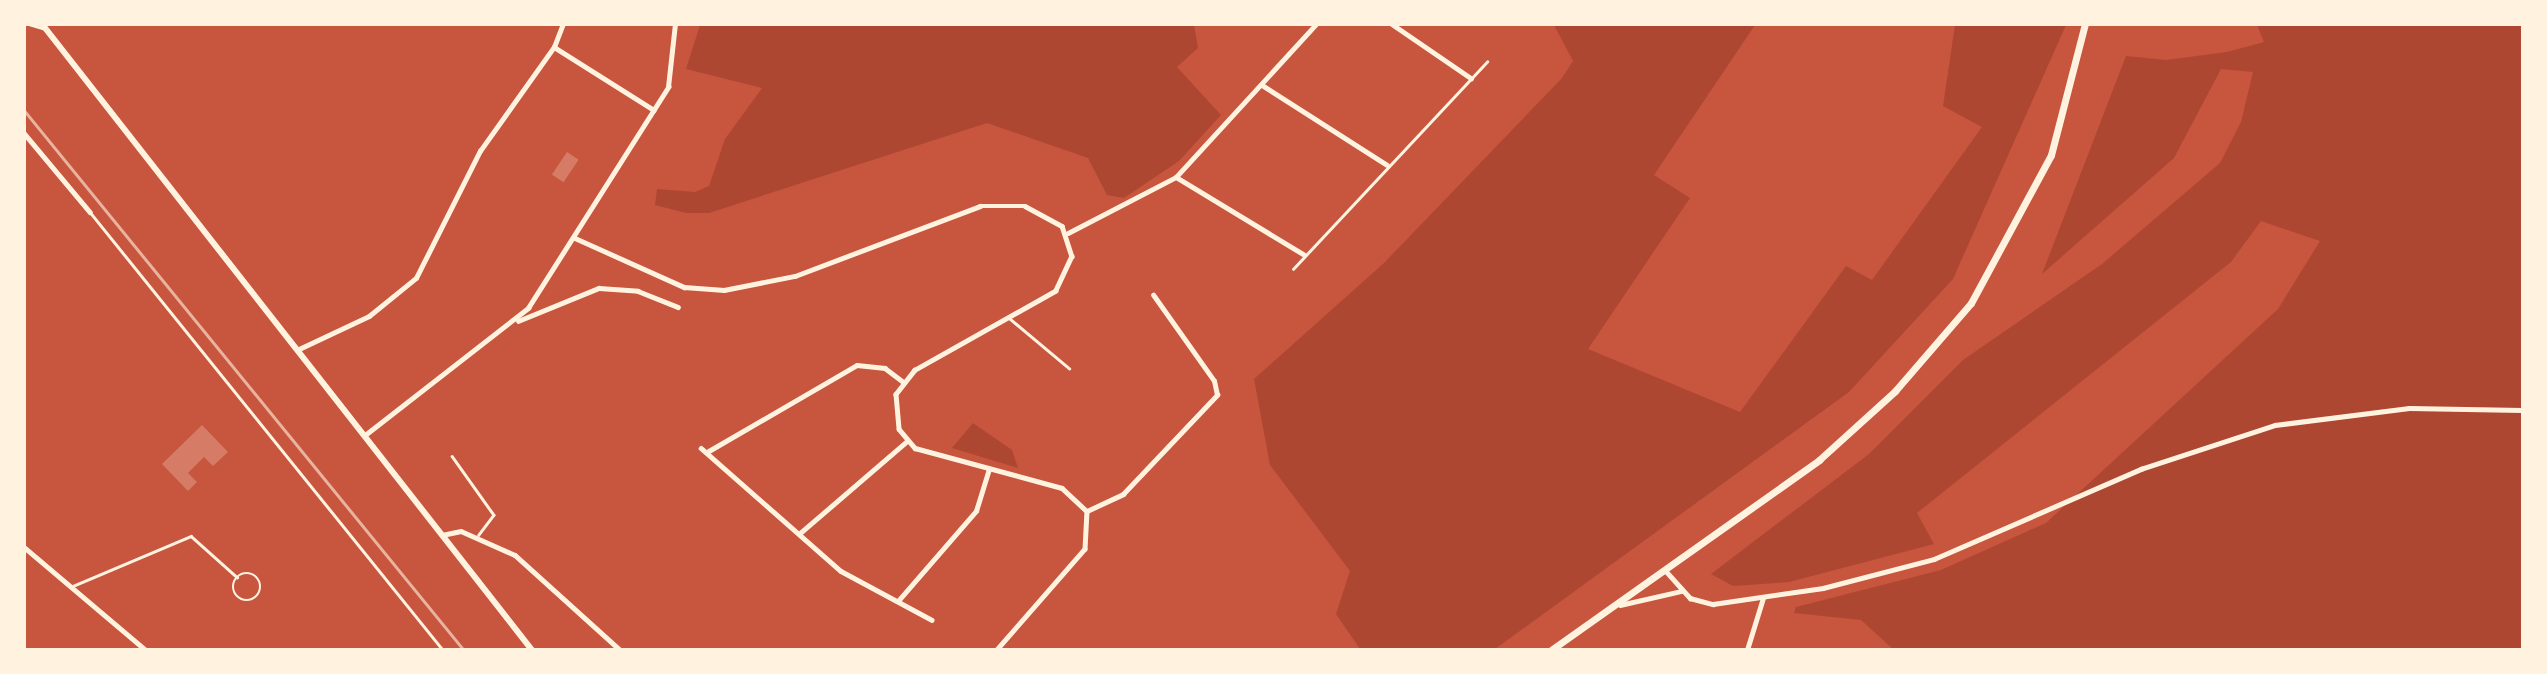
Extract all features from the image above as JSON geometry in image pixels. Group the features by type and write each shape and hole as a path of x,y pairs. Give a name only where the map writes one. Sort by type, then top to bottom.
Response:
{"main road":[{"path":"1551,649 1819,460 1895,391 1971,303 2050,155 2085,24"}],"street":[{"path":"54,24 44,27 532,649"},
{"path":"299,349 369,316 416,278 480,151 554,47 563,24"},
{"path":"518,321 575,238 654,110 674,68 675,24"},
{"path":"1068,233 1176,177 1316,24"},
{"path":"1392,24 1471,78"},
{"path":"554,47 654,110"},
{"path":"1262,85 1387,164"},
{"path":"24,133 90,212"},
{"path":"1176,177 1303,254"},
{"path":"575,238 684,286 723,290 794,276 980,206 1041,211 1068,233 1070,270 1063,283 902,381 895,412 907,441 928,453 1062,488 1087,511 1088,539 1079,558 997,649"},
{"path":"365,435 518,321 599,288 638,291 678,307"},
{"path":"1087,511 1123,494 1217,395 1214,381 1153,295"},
{"path":"706,452 857,365 884,368 902,381"},
{"path":"1603,613 1649,593 1681,591 1713,604 1763,598 1934,559 2141,469 2275,425 2397,408 2522,410"},
{"path":"799,534 907,441"},
{"path":"701,448 841,571 932,620"},
{"path":"898,601 976,511 989,469"},
{"path":"442,535 479,536 515,555 620,649"},
{"path":"24,547 146,649"},
{"path":"1665,570 1681,591"},
{"path":"1747,649 1763,598"}],"lane":[{"path":"29,24 44,27"},
{"path":"1293,270 1303,254 1487,62"},
{"path":"90,212 443,649"},
{"path":"1008,317 1069,368"},
{"path":"452,456 494,515 479,536"},
{"path":"73,586 191,536 237,577 256,576 258,596 238,598 237,577"}],"shaded area":[{"path":"700,25 1194,25 1198,48 1177,67 1221,115 1179,161 1124,198 1107,195 1088,158 987,123 709,213 686,213 655,205 657,189 695,192 709,186 725,139 762,88 686,69"},
{"path":"1554,25 1755,25 1654,175 1690,198 1588,349 1740,412 1846,266 1872,280 1982,127 1943,106 1955,25 2066,25 1953,279 1849,392 1495,649 1360,649 1336,614 1350,571 1270,465 1254,379 1384,263 1562,78 1573,61"},
{"path":"2257,25 2522,25 2522,649 1894,650 1861,620 1794,613 1796,607 1941,570 2046,523 2278,309 2320,241 2261,221 2231,262 1917,513 1934,544 1789,582 1733,586 1711,574 1869,454 1963,360 2102,264 2220,163 2241,122 2253,72 2221,69 2174,158 2042,274 2126,56 2166,60 2227,52 2264,42"},
{"path":"973,423 1012,450 1018,468 952,448"}],"building":[{"path":"567,152 579,160 564,182 552,174"},
{"path":"202,425 228,452 213,466 204,457 188,473 197,482 188,491 162,464"}],"railway":[{"path":"24,110 464,650"}]}
